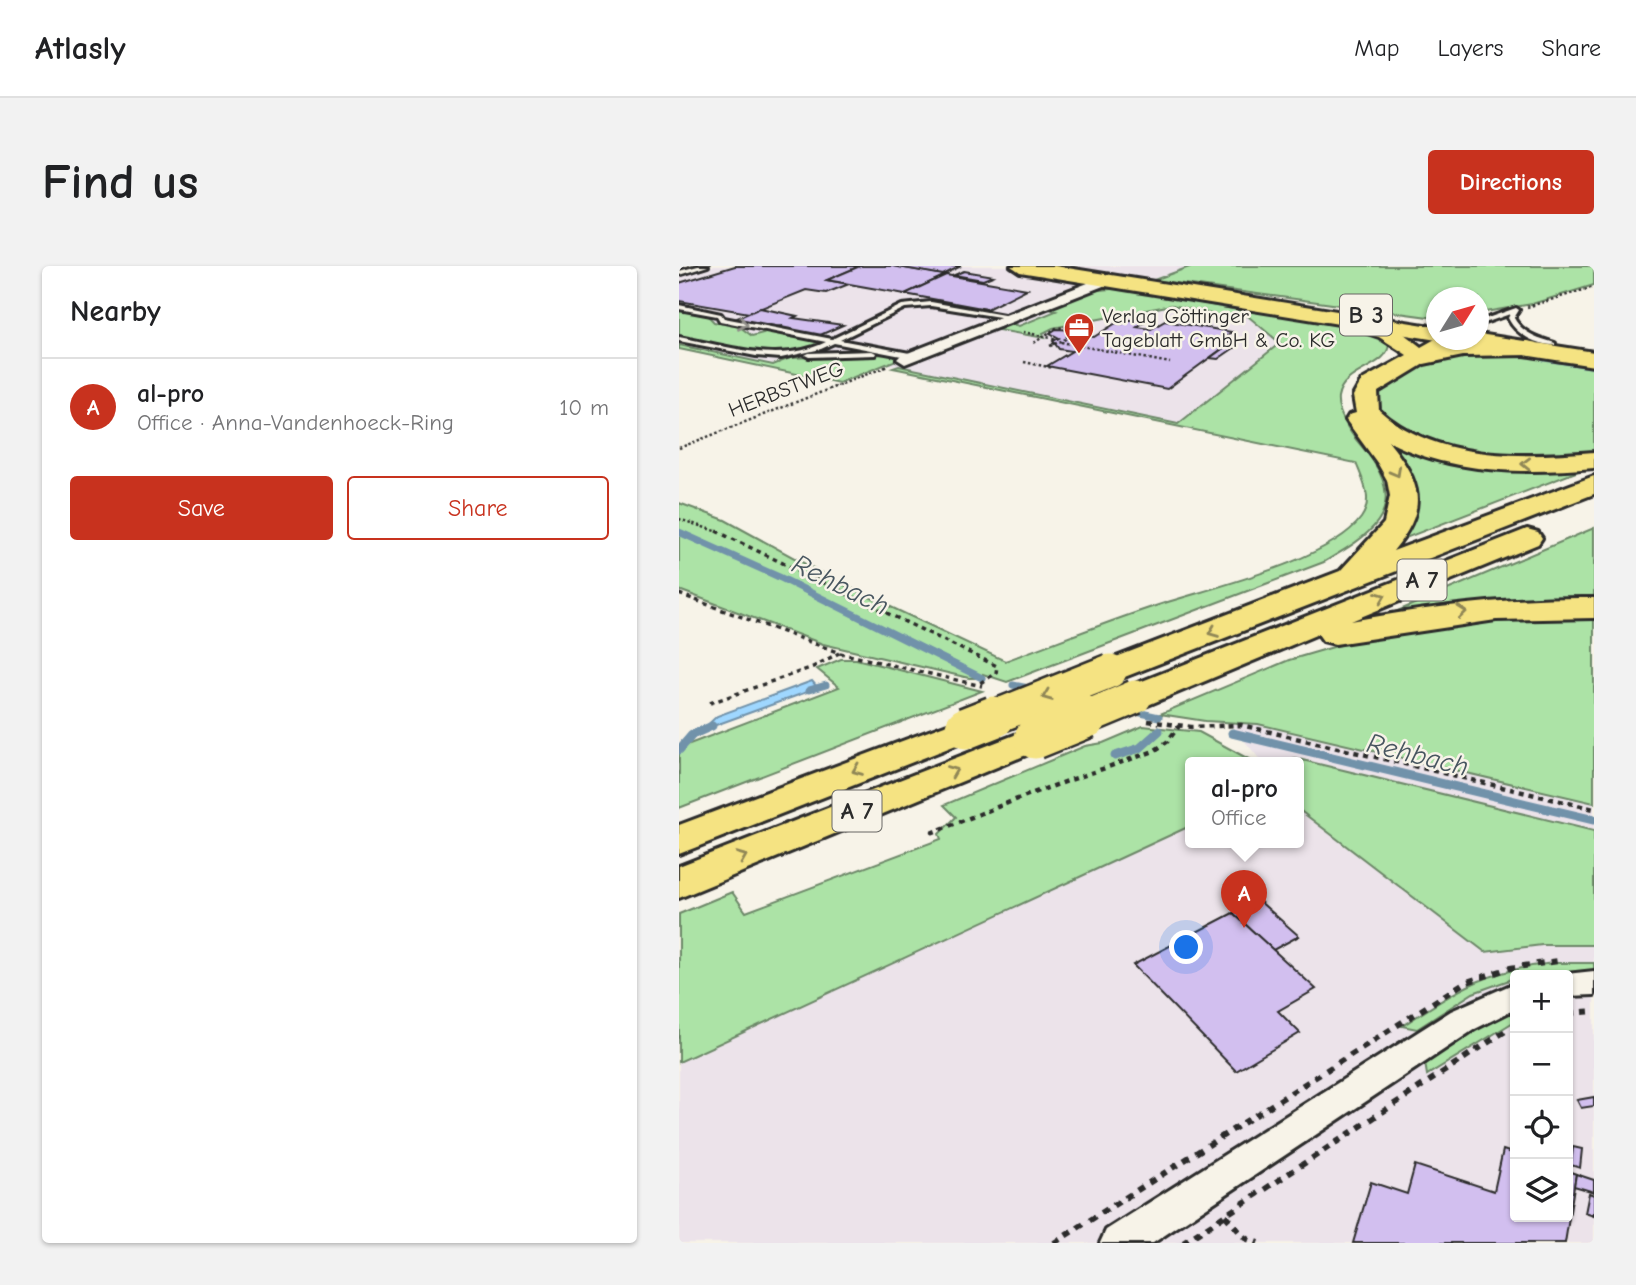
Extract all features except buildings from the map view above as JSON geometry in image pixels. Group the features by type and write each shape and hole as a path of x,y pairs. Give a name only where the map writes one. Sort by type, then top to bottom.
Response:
{"main road":[{"name":"B 3","path":"1020,266 1426,330"},
{"name":"B 3","path":"1216,298 1319,308 1426,330"},
{"path":"1348,320 1388,332 1417,353"},
{"path":"1489,334 1594,351"},
{"path":"1489,342 1594,359"},
{"path":"1426,344 1366,389 1366,409 1385,429 1424,447 1477,460 1534,464 1594,460"},
{"path":"1346,580 1393,531 1404,513 1406,503 1398,474 1358,419 1352,402 1353,395 1364,379 1417,353 1528,348"},
{"name":"A 7","path":"679,840 1594,484"},
{"name":"A 7","path":"679,883 1594,511"},
{"path":"1250,650 1434,615 1514,608 1594,608"}],"street":[{"path":"903,356 1106,281"},
{"path":"1573,984 1594,984"},
{"path":"1120,1243 1463,1020 1510,997"}],"lane":[{"path":"680,274 705,266"},
{"path":"781,356 819,348 905,306 932,304 1012,317"},
{"path":"679,307 719,315 722,320 903,356"},
{"path":"1489,314 1516,310"},
{"path":"1489,319 1516,310"},
{"path":"1516,310 1511,318 1516,328 1553,344"},
{"path":"679,339 756,354 781,356 903,356"}],"path":[{"path":"1516,310 1594,287"},
{"path":"1034,343 1056,328 1066,327"},
{"path":"1032,334 1056,339 1052,341 1052,346 1068,338 1065,334"},
{"path":"1061,342 1170,363"},
{"name":"HERBSTWEG","path":"679,448 903,356"},
{"path":"1024,362 1053,368"},
{"path":"679,519 731,536 997,666 996,673 976,685"},
{"path":"679,594 840,653 985,687"},
{"path":"710,703 813,667 840,653"},
{"path":"1148,721 1179,726 1241,725 1594,809"},
{"path":"931,833 1033,793 1154,751 1167,742 1179,726"},
{"path":"1573,1013 1594,1012"},
{"path":"1183,1243 1483,1043 1510,1028"},
{"path":"1054,1243 1383,1036"},
{"path":"1225,1215 1245,1238 1258,1243"}],"shaded area":[{"path":"679,266 1594,266 1594,285 1532,304 1489,311 1489,287 1426,287 1426,317 1154,280 1130,286 1243,311 1280,343 1178,424 887,364 839,383 679,349"},
{"path":"1594,641 1594,1243 679,1243 679,1062 1185,828 1185,848 1304,848 1304,757 1258,757 1228,721"}],"green space":[{"path":"1192,266 1594,266 1594,285 1532,304 1489,311 1489,287 1426,287 1426,317 1154,280"},
{"path":"1121,288 1243,311 1247,309 1341,324 1389,342 1382,358 1348,380 1338,397 1338,404 1348,428 1373,461 1383,480 1386,496 1384,510 1367,533 1324,562 1007,682 983,674 982,678 969,678 823,644 679,590 679,503 725,520 840,583 1005,661 1129,615 1273,569 1325,546 1346,533 1361,518 1367,504 1366,490 1356,463 893,368 899,366 1178,424 1280,343 1243,312 1241,321 1172,305 1053,328 1043,333 1045,338 998,330 1008,323 1019,326 1056,311 1046,308 1089,291"},
{"path":"679,309 713,316 710,318 714,322 740,327 752,336 763,333 759,329 824,342 808,350 790,353 771,354 733,349 679,336"},
{"path":"679,345 773,365 790,358 889,354 899,359 839,383 679,349"},
{"path":"1508,352 1594,366 1594,453 1508,455 1442,446 1414,435 1391,421 1376,401 1384,387 1419,366 1448,359"},
{"path":"1391,437 1411,447 1594,465 1390,544 1410,520 1380,443"},
{"path":"1594,528 1594,605 1369,623"},
{"path":"1594,618 1594,803 1258,724 1205,721 1160,714 1289,660 1381,633 1453,620"},
{"path":"841,659 856,659 982,691 679,808 679,748 839,687 817,669"},
{"path":"1143,726 1199,732 1245,757 1185,757 1185,828 679,1062 679,914 732,892 746,912 941,839 939,834 956,817 944,805 1085,746 1103,743"},
{"path":"1304,760 1594,831 1594,945 1542,945 1485,952 1304,814"},
{"path":"1594,963 1594,971 1512,970 1529,966"},
{"path":"1508,971 1510,980 1473,993 1417,1029 1402,1026 1457,992"},
{"path":"1510,1011 1510,1024 1427,1075 1425,1063 1495,1017"}],"water":[{"path":"812,681 818,688 702,730 717,716"}],"waterway":[{"path":"1499,355 1522,356"},
{"path":"1431,363 1448,359"},
{"path":"1543,359 1594,367"},
{"name":"Rehbach","path":"679,532 779,577 982,678"},
{"path":"809,690 826,685"},
{"name":"Rehbach","path":"1013,685 1034,689"},
{"name":"Rehbach","path":"1132,711 1159,717"},
{"path":"679,750 692,735 712,726"},
{"path":"1115,756 1140,748 1159,731"},
{"name":"Rehbach","path":"1232,733 1594,820"}],"place":[{"name":"Verlag Göttinger Tageblatt GmbH & Co. KG","path":"1079,355"},
{"name":"al-pro","path":"1244,928"}]}
